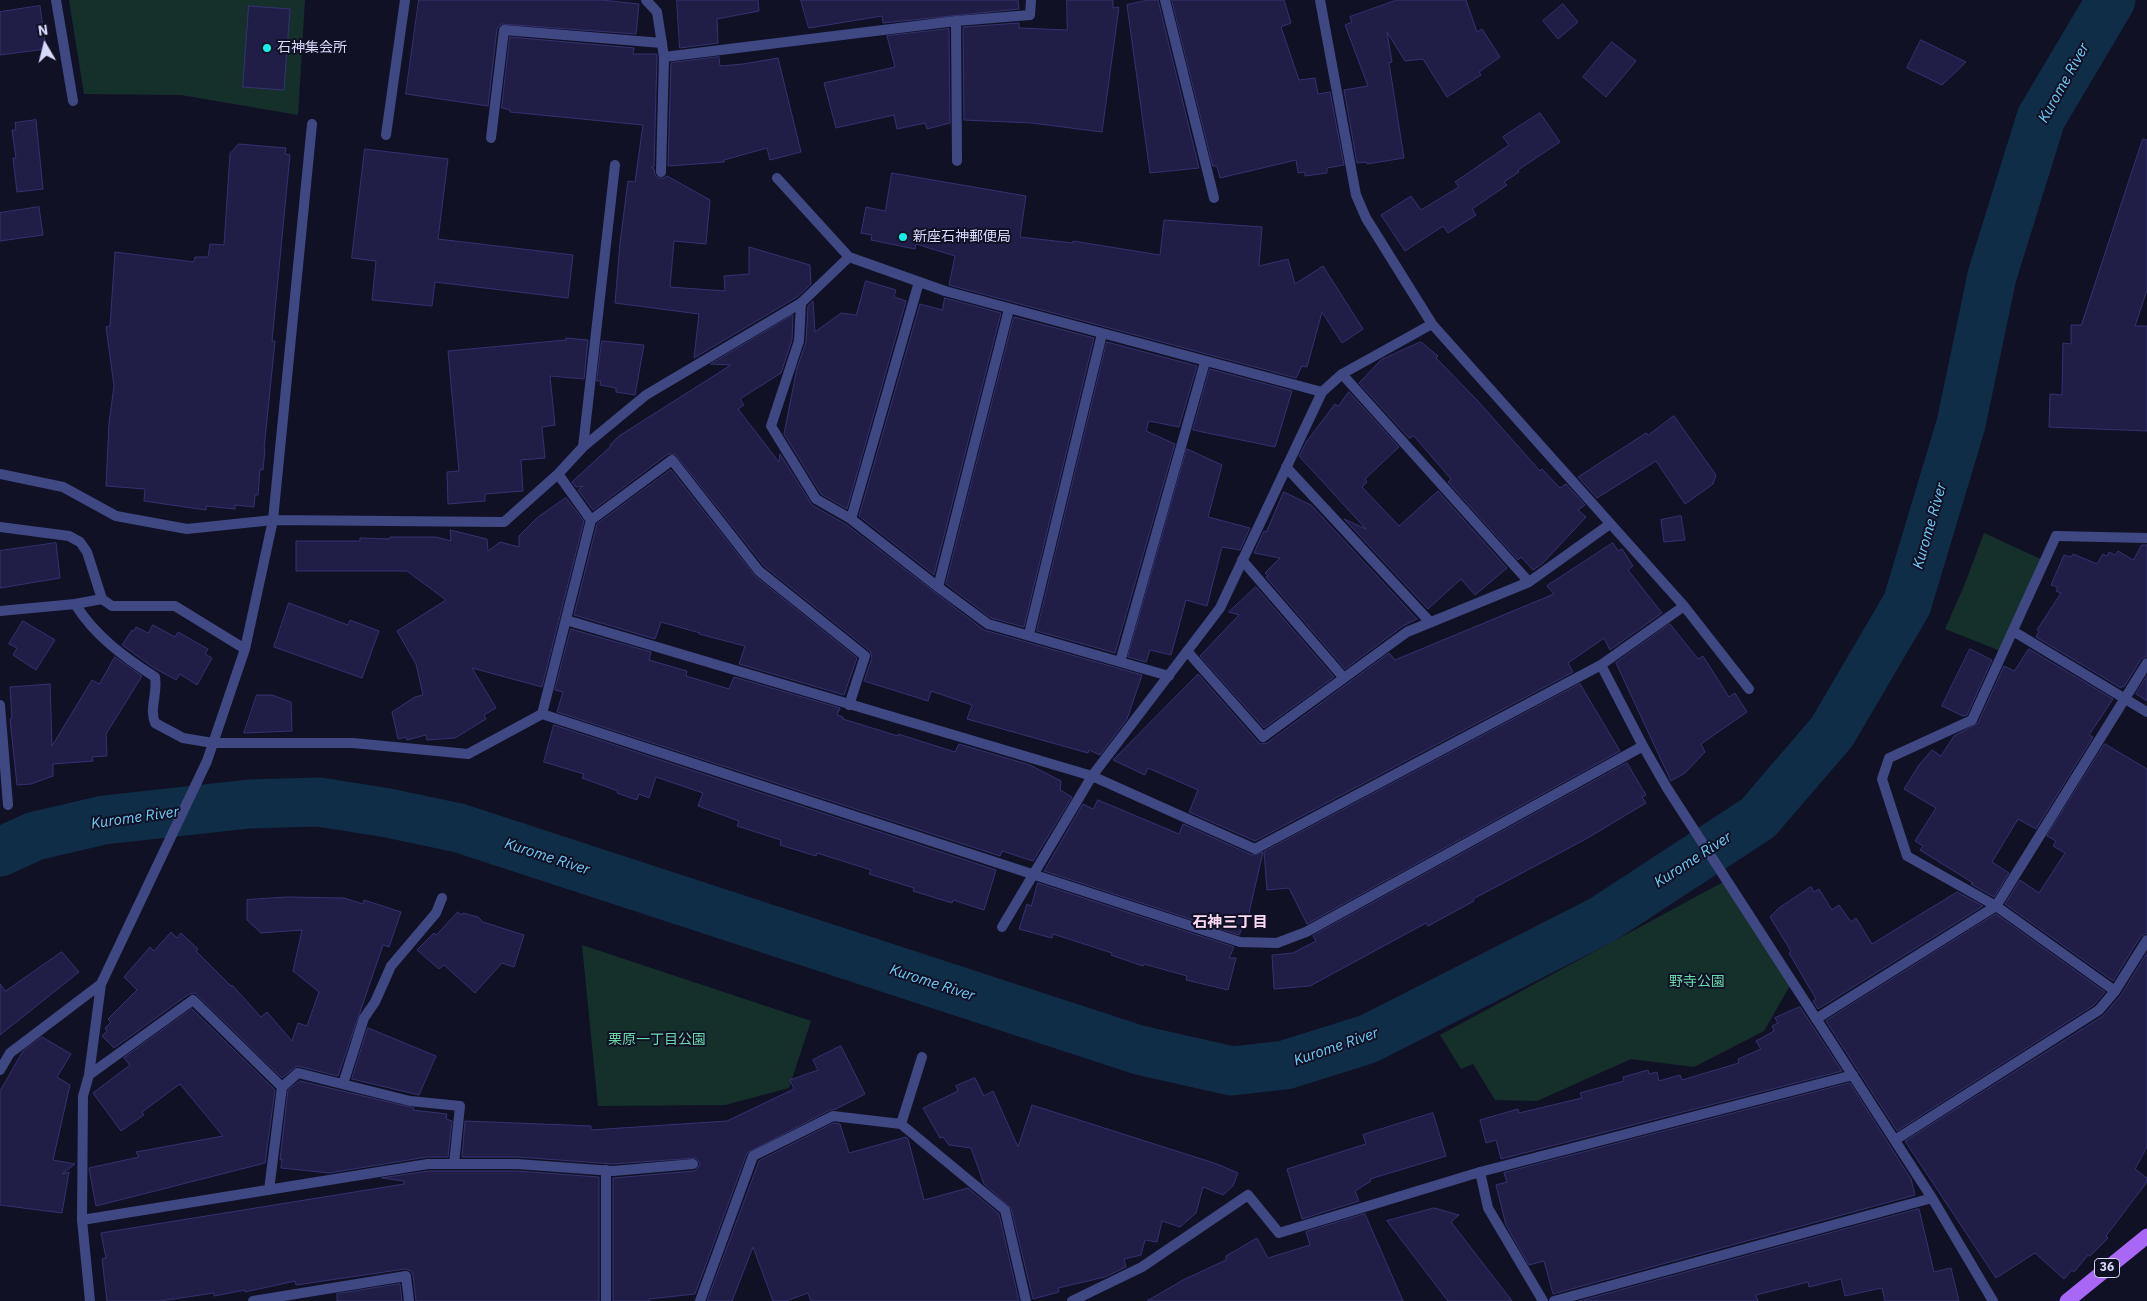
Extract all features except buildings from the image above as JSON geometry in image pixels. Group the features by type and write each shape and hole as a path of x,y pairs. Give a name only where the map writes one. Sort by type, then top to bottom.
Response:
{"main road":[{"name":"36","path":"2067,1301 2147,1236"}],"street":[{"path":"56,0 73,101"},
{"path":"386,135 405,0"},
{"path":"646,0 657,12 664,57 661,172"},
{"path":"664,57 956,21 1030,15 1031,0"},
{"path":"1165,0 1214,198"},
{"path":"1320,0 1356,195 1366,218 1432,324 1684,606 1749,689"},
{"path":"956,21 957,161"},
{"path":"491,138 504,30 662,44"},
{"path":"90,1301 82,1220 83,1096 88,1075 101,984 207,761 245,649 273,520 312,124"},
{"path":"584,447 615,165"},
{"path":"777,178 849,257 919,282 1009,309 1322,392"},
{"path":"0,474 63,487 116,516 187,529 273,520 504,522 558,474 584,447 646,395 801,303 849,257"},
{"path":"851,519 919,282"},
{"path":"801,303 799,341 771,426 816,499 851,519 988,624 1029,634 1169,676"},
{"path":"938,587 1009,309"},
{"path":"1002,927 1092,776 1220,608 1322,392 1342,374 1432,324"},
{"path":"1029,634 1102,334"},
{"path":"1120,662 1204,362"},
{"path":"1342,374 1529,582"},
{"path":"542,714 591,520 672,460 759,571 865,656 849,705"},
{"path":"1286,467 1430,622"},
{"path":"558,474 591,520"},
{"path":"1187,651 1263,737 1407,632 1529,582 1610,524"},
{"path":"0,527 69,536 80,542 87,552 102,599 112,606 175,606 245,649"},
{"path":"2116,991 1996,906 1907,856 1882,779 1889,758 1972,720 2056,536 2147,538"},
{"path":"1242,560 1344,678"},
{"path":"0,611 75,604 102,599"},
{"path":"75,604 86,622 120,655 155,678 157,687 152,714 155,723 183,738 213,742 353,743 468,754 542,714 1034,873 1240,942 1277,943 1306,932 1643,746"},
{"path":"566,620 1092,776 1255,850 1601,665 1684,606"},
{"path":"2013,631 2147,712"},
{"path":"1816,1019 1996,906 2147,663"},
{"path":"1601,665 1643,746 1668,788 1932,1198 1993,1301"},
{"path":"0,705 1,739 8,805"},
{"path":"344,1084 364,1018 375,1002 390,966 436,912 442,898"},
{"path":"1895,1140 2099,1010 2116,991 2147,940"},
{"path":"0,1070 10,1053 101,984"},
{"path":"88,1075 193,1000 282,1087"},
{"path":"901,1124 922,1057"},
{"path":"269,1190 282,1087 298,1073 410,1101 460,1106 454,1164"},
{"path":"1072,1301 1142,1268 1248,1195 1279,1233 1480,1172 1853,1075"},
{"path":"700,1301 753,1156 833,1116 901,1124 1005,1210 1026,1301"},
{"path":"82,1220 428,1164 516,1164 606,1170 693,1164"},
{"path":"606,1170 606,1301"},
{"path":"1480,1172 1488,1208 1543,1301"},
{"path":"1554,1301 1932,1198"},
{"path":"253,1301 406,1276 409,1301"}],"green space":[{"path":"69,0 305,0 298,115 181,95 84,94"},
{"path":"1984,533 2045,561 2003,652 1945,629"},
{"name":"野寺公園","path":"1727,880 1792,982 1764,1031 1694,1067 1631,1059 1537,1101 1495,1100 1473,1064 1461,1069 1440,1035"},
{"name":"栗原一丁目公園","path":"582,945 811,1021 789,1088 725,1105 598,1106"}],"waterway":[{"name":"Kurome River","path":"0,852 35,836 104,820 249,804 319,802 388,813 459,828 1139,1050 1232,1071 1285,1065 1368,1039 1602,920 1758,818 1832,732 1907,604 1961,424 1992,276 2041,118 2111,0"}],"place":[{"name":"石神集会所","path":"267,48"},
{"name":"新座石神郵便局","path":"903,237"}],"district":[{"name":"石神三丁目","path":"1230,923"}]}
